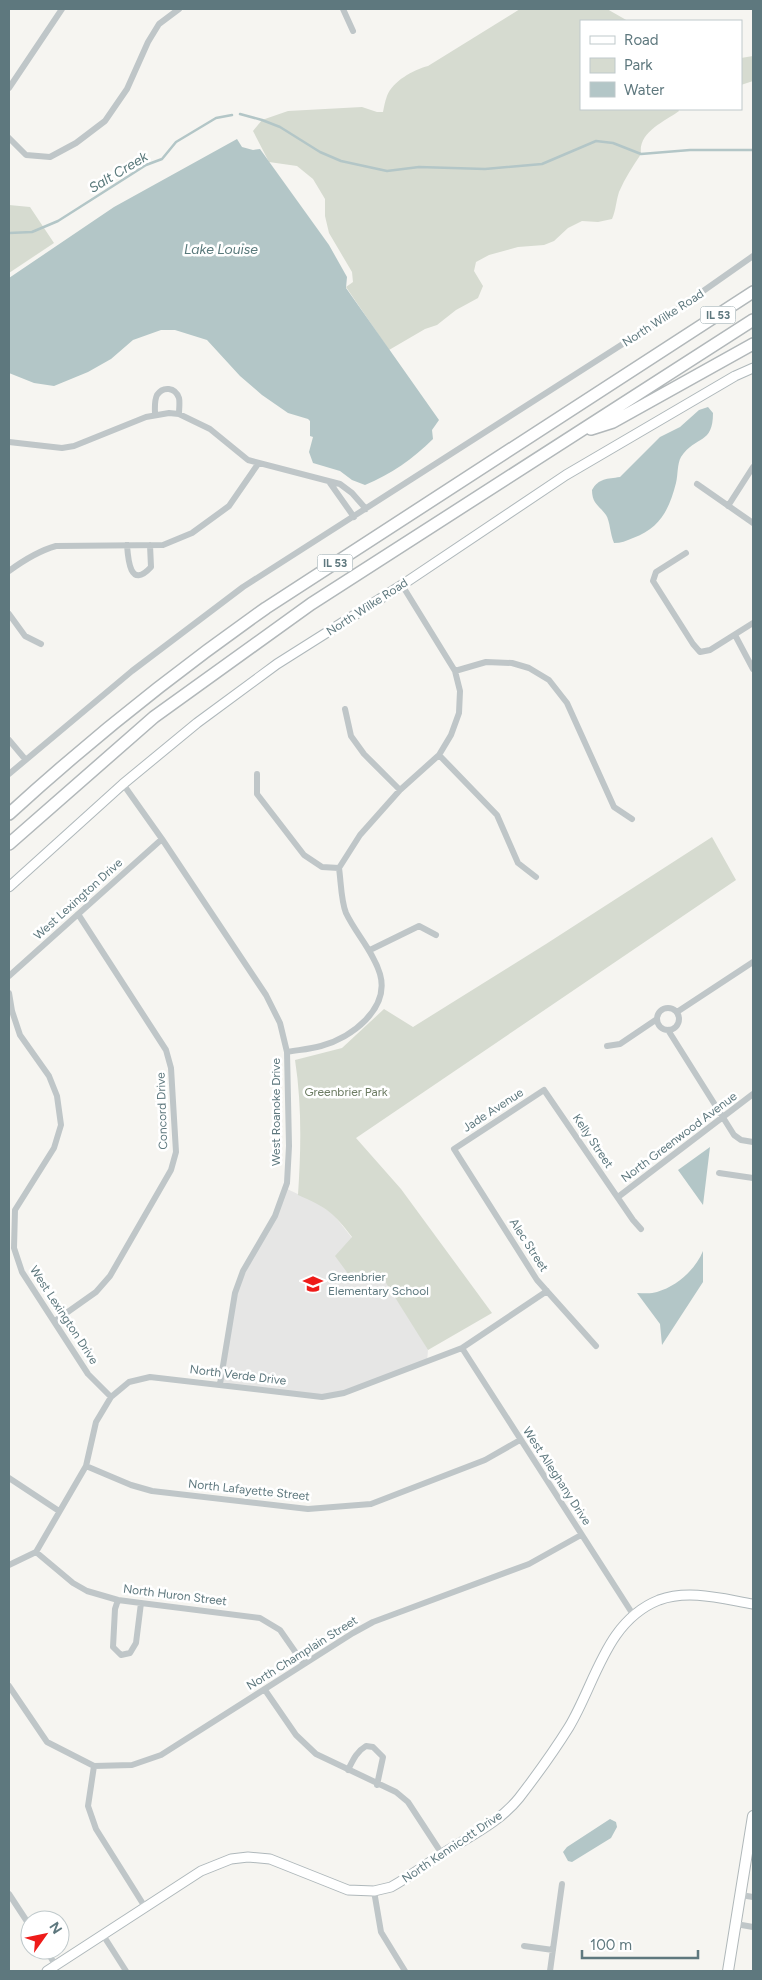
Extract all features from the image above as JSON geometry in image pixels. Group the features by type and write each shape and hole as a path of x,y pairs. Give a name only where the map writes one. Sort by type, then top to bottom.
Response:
{"highway":[{"path":"682,338 753,286"},
{"name":"IL 53","path":"9,814 130,709 202,653 266,608 753,292"},
{"name":"IL 53","path":"9,844 162,711 311,604 753,320"},
{"path":"577,433 612,422 753,344"}],"main road":[{"path":"728,1971 753,1816"}],"street":[{"path":"9,88 62,9"},
{"path":"9,138 26,155 50,157 76,143 105,121 127,89 148,42 159,24 179,9"},
{"path":"343,9 353,31"},
{"name":"North Wilke Road","path":"9,774 132,671 243,587 687,303 753,256"},
{"name":"North Wilke Road","path":"9,887 123,784 197,723 277,664 402,585 566,475 735,376 753,368"},
{"path":"155,415 155,400 161,391 166,389 172,389 179,399 178,414"},
{"path":"9,442 62,448 74,446 122,426 155,415 178,414 210,429 248,460 330,483 340,484 352,493 366,509"},
{"path":"9,571 32,555 56,546 163,545 192,533 205,526 229,506 258,464"},
{"path":"728,506 753,466"},
{"path":"330,483 354,517"},
{"path":"697,484 753,523"},
{"path":"127,545 128,566 132,572 142,574 151,567 150,545"},
{"path":"686,553 656,572 653,581 700,652 710,650 753,623"},
{"path":"287,1052 322,1046 345,1035 364,1022 376,1008 382,993 380,974 370,950 346,912 339,868 360,834 400,790 438,755 451,735 459,713 460,691 456,671 402,585"},
{"path":"9,614 25,636 40,644"},
{"path":"735,635 753,669"},
{"path":"456,671 486,662 512,662 528,668 549,680 566,703 614,807 632,819"},
{"path":"346,709 351,736 364,754 400,790"},
{"path":"9,740 25,759"},
{"path":"438,755 497,814 518,863 536,877"},
{"path":"257,774 257,794 304,855 322,866 339,868"},
{"name":"West Roanoke Drive","path":"123,784 162,839 266,996 280,1023 287,1052 289,1146 287,1183 275,1216 243,1271 235,1294 220,1384"},
{"name":"West Lexington Drive","path":"9,976 162,839"},
{"name":"Concord Drive","path":"54,1321 96,1292 110,1276 171,1170 176,1152 172,1068 166,1050 78,914"},
{"path":"370,950 419,926 436,935"},
{"path":"677,1012 753,962"},
{"name":"West Lexington Drive","path":"9,993 12,1011 20,1035 49,1076 57,1096 61,1125 54,1148 12,1209 14,1248 22,1272 88,1374 111,1397"},
{"path":"607,1046 620,1044 657,1019 658,1014 663,1009 671,1008 677,1012 679,1018 677,1026 668,1030"},
{"path":"657,1019 662,1028 668,1030 734,1135 741,1140 753,1142"},
{"name":"Jade Avenue","path":"454,1149 544,1090"},
{"name":"Kelly Street","path":"544,1090 632,1220 641,1229"},
{"name":"North Greenwood Avenue","path":"618,1197 753,1094"},
{"name":"Alec Street","path":"454,1149 537,1280 596,1346"},
{"path":"719,1173 753,1178"},
{"name":"North Verde Drive","path":"36,1552 86,1466 96,1422 111,1397 129,1382 150,1377 322,1397 344,1394 462,1348 547,1291"},
{"name":"West Alleghany Drive","path":"462,1348 634,1616"},
{"name":"North Lafayette Street","path":"86,1466 131,1485 152,1491 308,1509 371,1504 485,1460 520,1440"},
{"path":"9,1478 59,1511"},
{"name":"North Champlain Street","path":"94,1766 132,1765 161,1755 265,1690 339,1640 373,1622 529,1564 581,1535"},
{"path":"9,1566 36,1552"},
{"name":"North Huron Street","path":"36,1552 73,1583 87,1591 118,1600 260,1618 280,1630 303,1663"},
{"name":"North Kennicott Drive","path":"48,1971 144,1907 212,1865 240,1857 270,1859 348,1890 374,1891 391,1887 499,1818 518,1799 568,1728 583,1701 611,1640 634,1616 660,1600 680,1596 702,1596 753,1604"},
{"path":"118,1600 114,1609 113,1646 121,1655 130,1653 136,1643 140,1603"},
{"path":"9,1686 48,1742 94,1766 88,1806 96,1829 144,1907"},
{"path":"265,1690 296,1734 316,1754 396,1792 408,1802 442,1854"},
{"path":"348,1770 360,1750 366,1746 373,1747 383,1757 377,1784"},
{"path":"550,1971 562,1884"},
{"path":"374,1891 381,1932 405,1971"},
{"path":"9,1894 20,1911"},
{"path":"740,1895 753,1897"},
{"path":"736,1924 753,1926"},
{"path":"102,1935 126,1971"},
{"path":"524,1946 553,1950"},
{"path":"52,1960 56,1966"}],"shaded area":[{"name":"Greenbrier Elementary School","path":"285,1188 317,1203 334,1215 381,1275 416,1329 428,1350 427,1362 344,1393 322,1397 220,1384 235,1293 275,1216"}],"green space":[{"path":"520,9 607,9 626,20 580,20 580,110 679,111 653,128 644,140 641,146 641,154 619,192 612,219 598,222 582,221 568,228 554,241 544,245 518,247 489,255 476,262 474,271 483,286 478,298 456,310 437,325 425,329 389,350 346,287 353,282 352,272 329,233 325,216 325,199 313,179 297,166 269,162 253,131 262,120 288,111 362,107 383,112 387,96 394,86 410,73 428,66"},
{"path":"753,56 753,81 742,85 742,58"},
{"path":"9,205 30,207 54,243 9,273"},
{"name":"Greenbrier Park","path":"712,837 736,880 356,1138 401,1189 492,1313 428,1350 381,1275 358,1278 354,1271 349,1275 335,1256 352,1237 346,1229 329,1212 316,1203 298,1195 300,1128 295,1060 342,1048 384,1009 413,1027"}],"water":[{"name":"Lake Louise","path":"237,139 242,147 253,150 260,149 329,245 347,277 346,288 439,420 432,430 433,439 393,471 365,485 352,480 340,471 313,463 309,452 313,437 310,436 310,421 288,413 262,395 240,376 207,340 175,330 161,330 133,340 111,359 88,372 54,386 34,383 9,373 9,278 114,207"},
{"path":"708,407 713,413 710,430 703,439 692,445 681,457 673,493 662,517 642,534 626,541 614,543 607,518 596,504 592,490 598,483 604,480 620,477 660,437 680,427 699,410"},
{"path":"710,1147 703,1205 678,1170"},
{"path":"703,1251 703,1282 662,1345 660,1324 637,1293 655,1293 672,1286 690,1271"},
{"path":"610,1819 616,1822 617,1827 611,1838 572,1862 568,1861 563,1852 567,1847"}],"waterway":[{"path":"240,114 280,127 320,152 341,161 387,171 419,167 485,169 542,164 596,141 613,143 641,154 690,150 753,150"},
{"name":"Salt Creek","path":"9,233 32,232 58,221 146,165 162,159 176,142 216,118 232,115"}],"place":[{"name":"Greenbrier Elementary School","path":"313,1284"}]}
